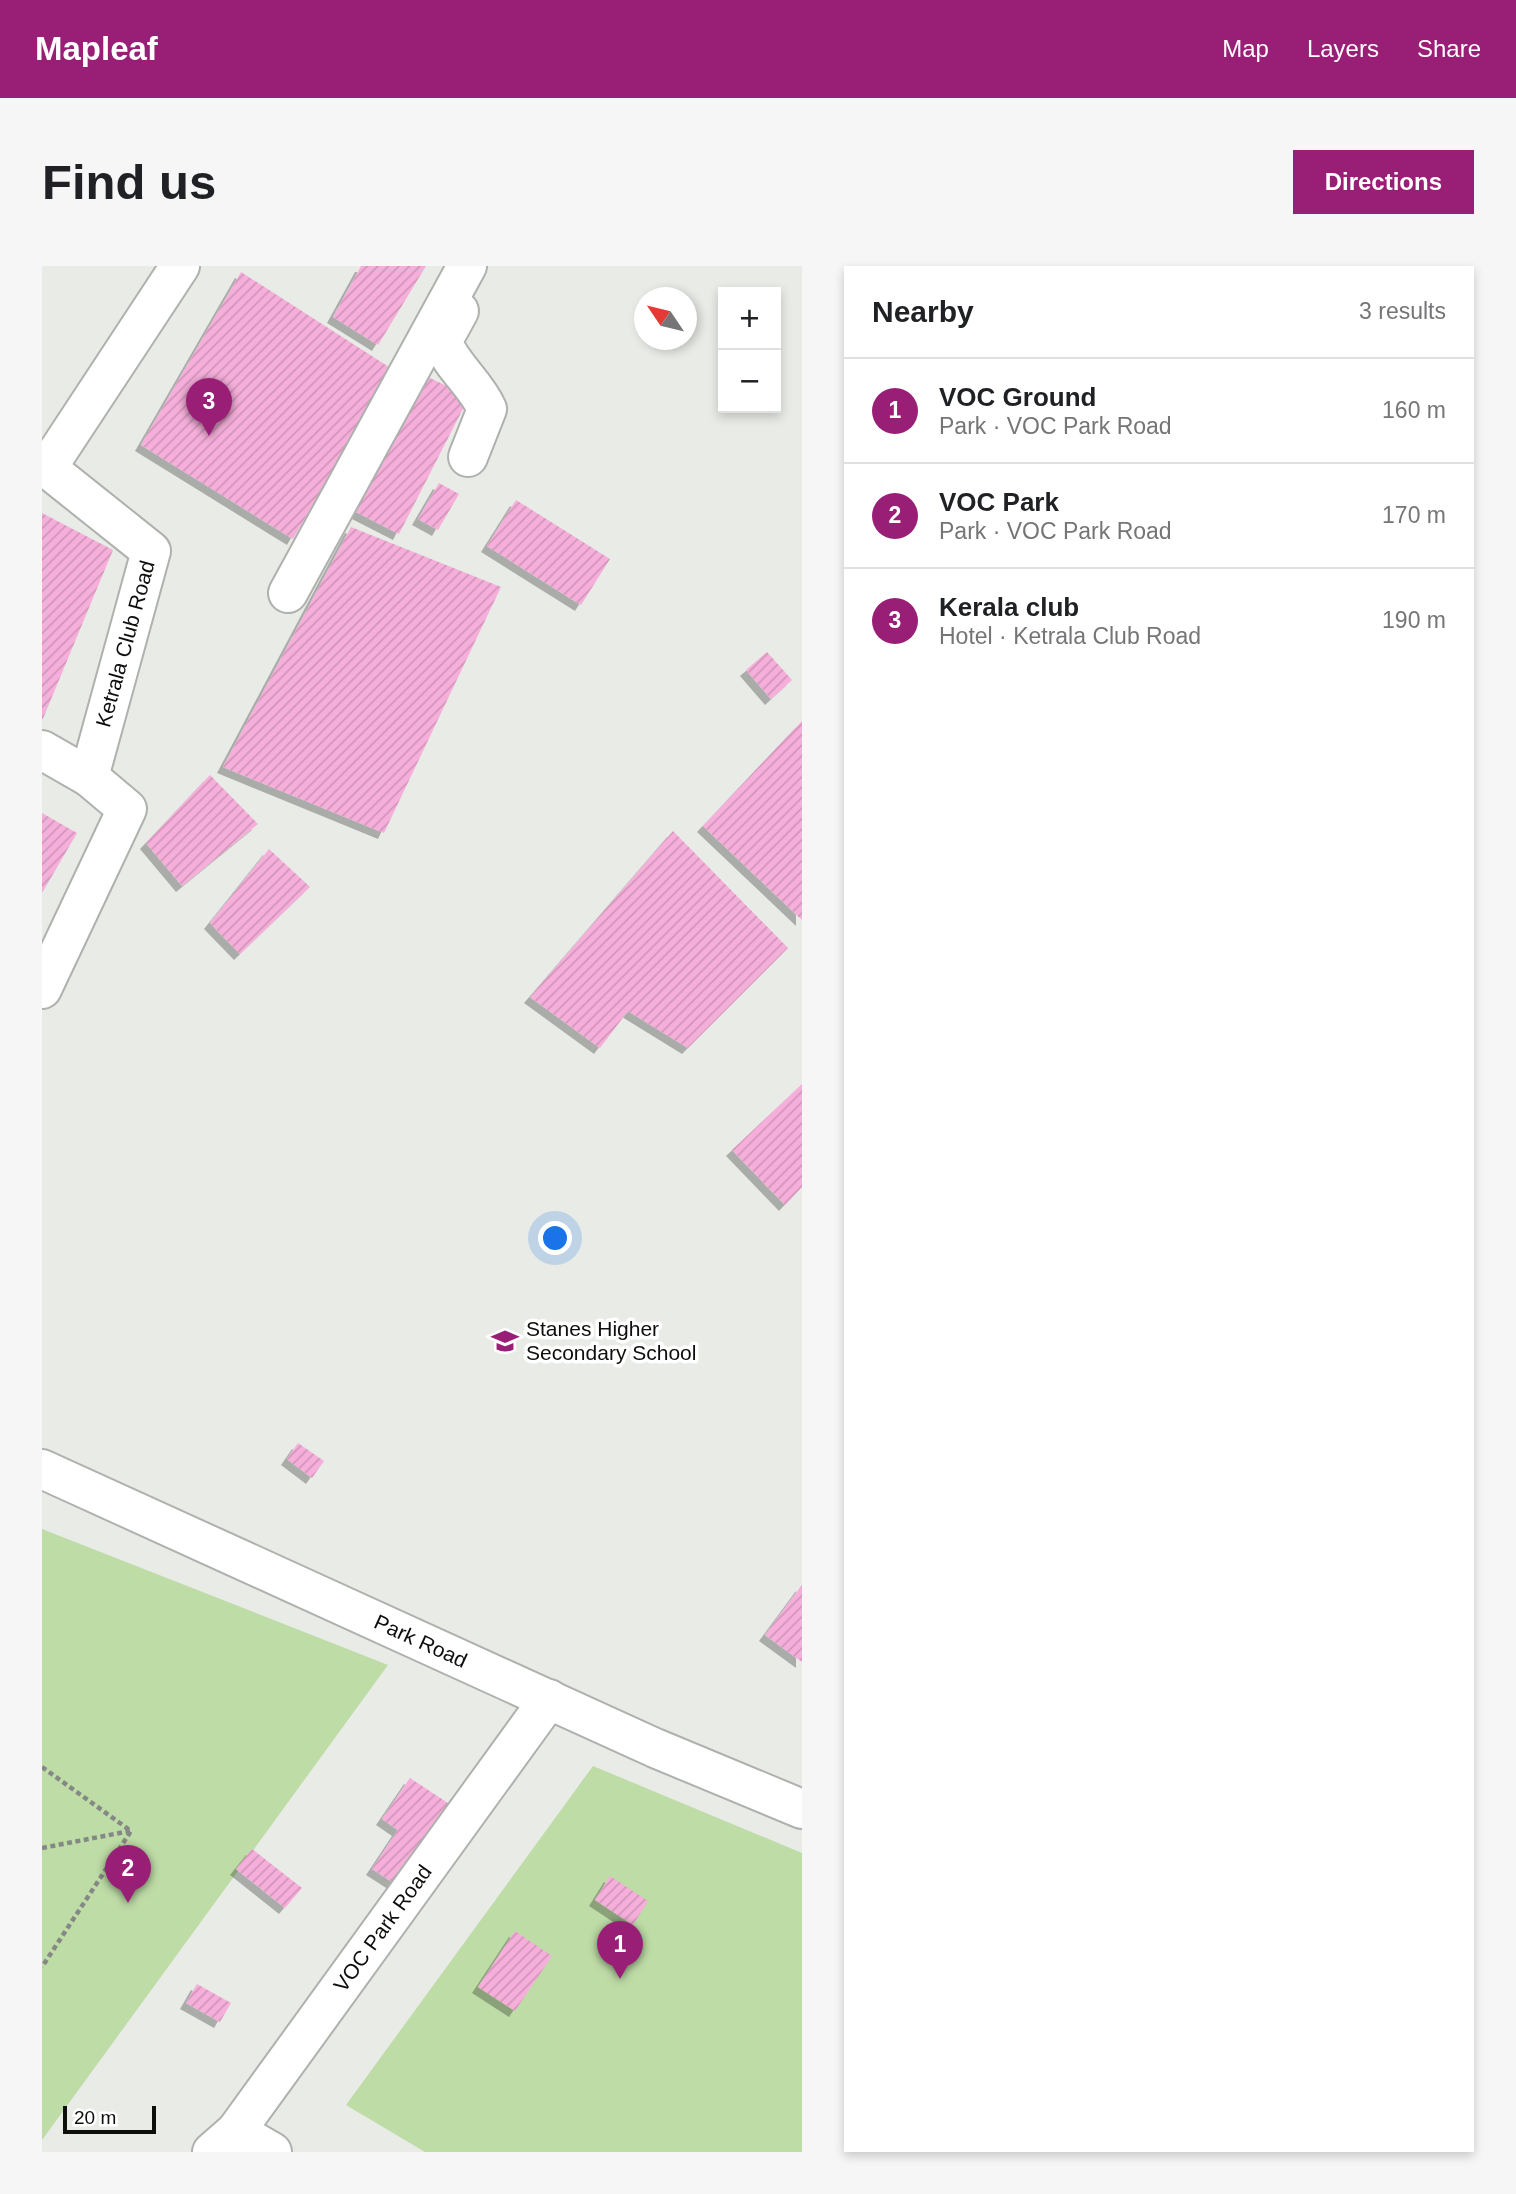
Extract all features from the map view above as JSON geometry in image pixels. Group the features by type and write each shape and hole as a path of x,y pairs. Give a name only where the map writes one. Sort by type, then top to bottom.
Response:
{"street":[{"name":"Ketrala Club Road","path":"89,777 151,551 47,468 180,266"},
{"path":"288,593 467,266"},
{"path":"468,457 487,409 481,395 451,362 442,342 483,266"},
{"path":"42,750 89,777 127,809 42,989"},
{"name":"Park Road","path":"42,1469 549,1699 802,1810"},
{"name":"VOC Park Road","path":"224,2141 549,1699"},
{"path":"224,2141 272,2152"}],"path":[{"path":"42,1767 131,1831"},
{"path":"42,1848 131,1831"},
{"path":"42,1967 131,1831"}],"green space":[{"path":"42,1529 388,1665 42,2140"},
{"path":"593,1766 802,1853 802,2152 425,2152 346,2105"}],"building":[{"path":"361,266 426,266 378,345 333,317"},
{"path":"241,272 392,369 293,539 141,445"},
{"path":"426,376 469,397 399,534 356,512"},
{"path":"439,483 459,494 438,530 418,519"},
{"path":"516,500 610,559 581,605 487,546"},
{"path":"42,513 113,550 42,721"},
{"path":"351,527 501,587 384,833 223,767"},
{"path":"767,652 792,680 771,699 746,670"},
{"path":"802,721 802,920 703,826"},
{"path":"210,775 258,824 182,886 146,843"},
{"path":"42,813 77,833 42,893"},
{"path":"673,831 788,948 688,1048 628,1011 600,1048 530,997"},
{"path":"269,849 310,887 240,954 210,923"},
{"path":"802,1084 802,1187 785,1205 732,1150"},
{"path":"298,1443 324,1461 312,1478 287,1459"},
{"path":"802,1585 802,1662 765,1635"},
{"path":"410,1778 457,1809 403,1889 372,1869 398,1830 382,1819"},
{"path":"252,1849 302,1888 285,1908 236,1869"},
{"path":"610,1876 648,1901 633,1925 595,1900"},
{"path":"515,1931 552,1956 515,2011 478,1987"},
{"path":"197,1984 231,2003 220,2022 186,2003"}],"place":[{"name":"Kerala club","path":"209,436"},
{"name":"Stanes Higher Secondary School","path":"505,1341"},
{"name":"VOC Park","path":"128,1903"},
{"name":"VOC Ground","path":"620,1979"}]}
